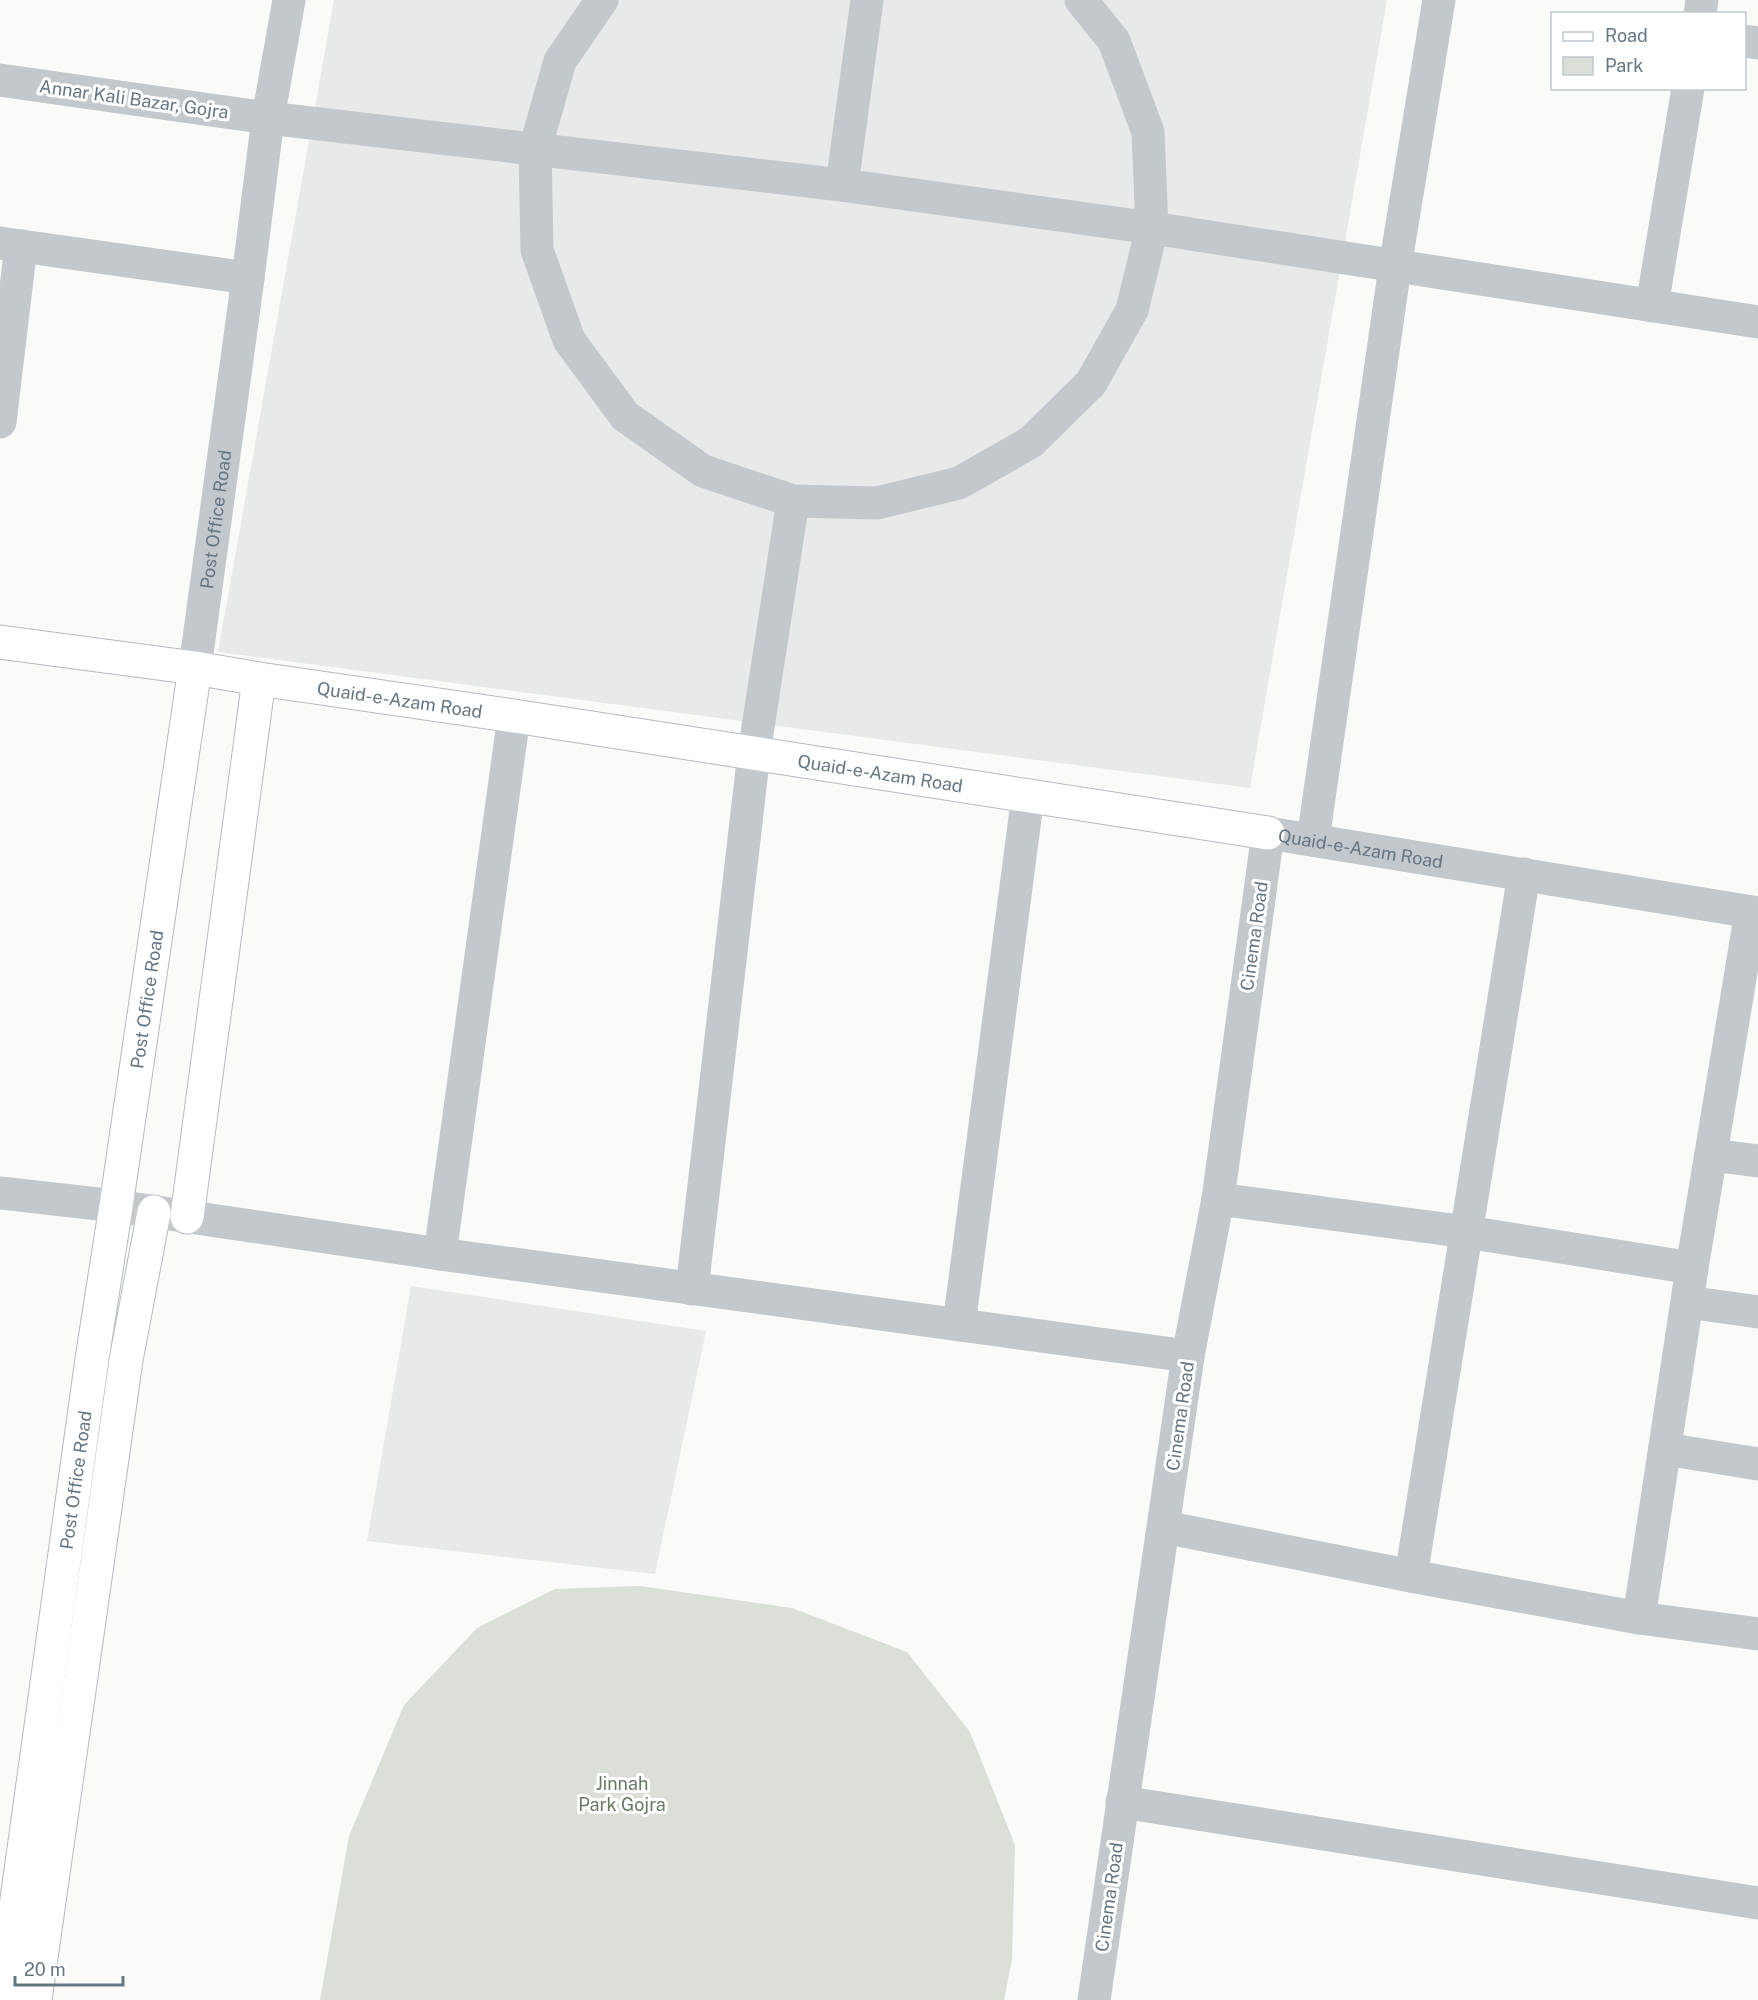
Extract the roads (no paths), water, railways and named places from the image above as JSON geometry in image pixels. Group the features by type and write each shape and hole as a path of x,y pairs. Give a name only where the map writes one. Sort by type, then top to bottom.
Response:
{"main road":[{"name":"Quaid-e-Azam Road","path":"0,642 195,668 514,716 1268,833"},
{"name":"Post Office Road","path":"3,2000 92,1359 195,668"},
{"path":"187,1217 259,679"},
{"name":"Post Office Road","path":"35,2000 126,1360 154,1212"}],"street":[{"name":"Post Office Road","path":"195,668 268,118 289,0"},
{"path":"602,0 561,61 535,148 537,250 569,339 626,416 703,471 793,501 877,503 959,483 1032,442 1091,383 1132,310 1152,228 1148,132 1114,41 1081,0"},
{"path":"842,185 867,0"},
{"path":"1313,840 1395,267 1438,0"},
{"name":"Annar Kali Bazar, Gojra","path":"0,80 268,118 842,185 1152,228 1758,322"},
{"path":"1652,306 1688,90"},
{"path":"0,422 11,244 248,278"},
{"path":"692,1289 754,753 793,501"},
{"path":"440,1254 514,716"},
{"path":"959,1325 1028,795"},
{"name":"Quaid-e-Azam Road","path":"1268,833 1754,913"},
{"name":"Cinema Road","path":"1094,2000 1188,1356 1218,1199 1268,833"},
{"path":"1411,1576 1524,874"},
{"path":"1639,1618 1710,1155 1754,913"},
{"path":"1710,1155 1758,1161"},
{"path":"0,1193 116,1206 440,1254 1188,1356"},
{"path":"1218,1199 1467,1232 1692,1268"},
{"path":"1687,1302 1758,1312"},
{"path":"1665,1449 1758,1464"},
{"path":"1164,1527 1639,1618 1758,1634"},
{"path":"1122,1802 1758,1903"}],"park label":[{"name":"Jinnah Park Gojra","path":"622,1793"}]}
